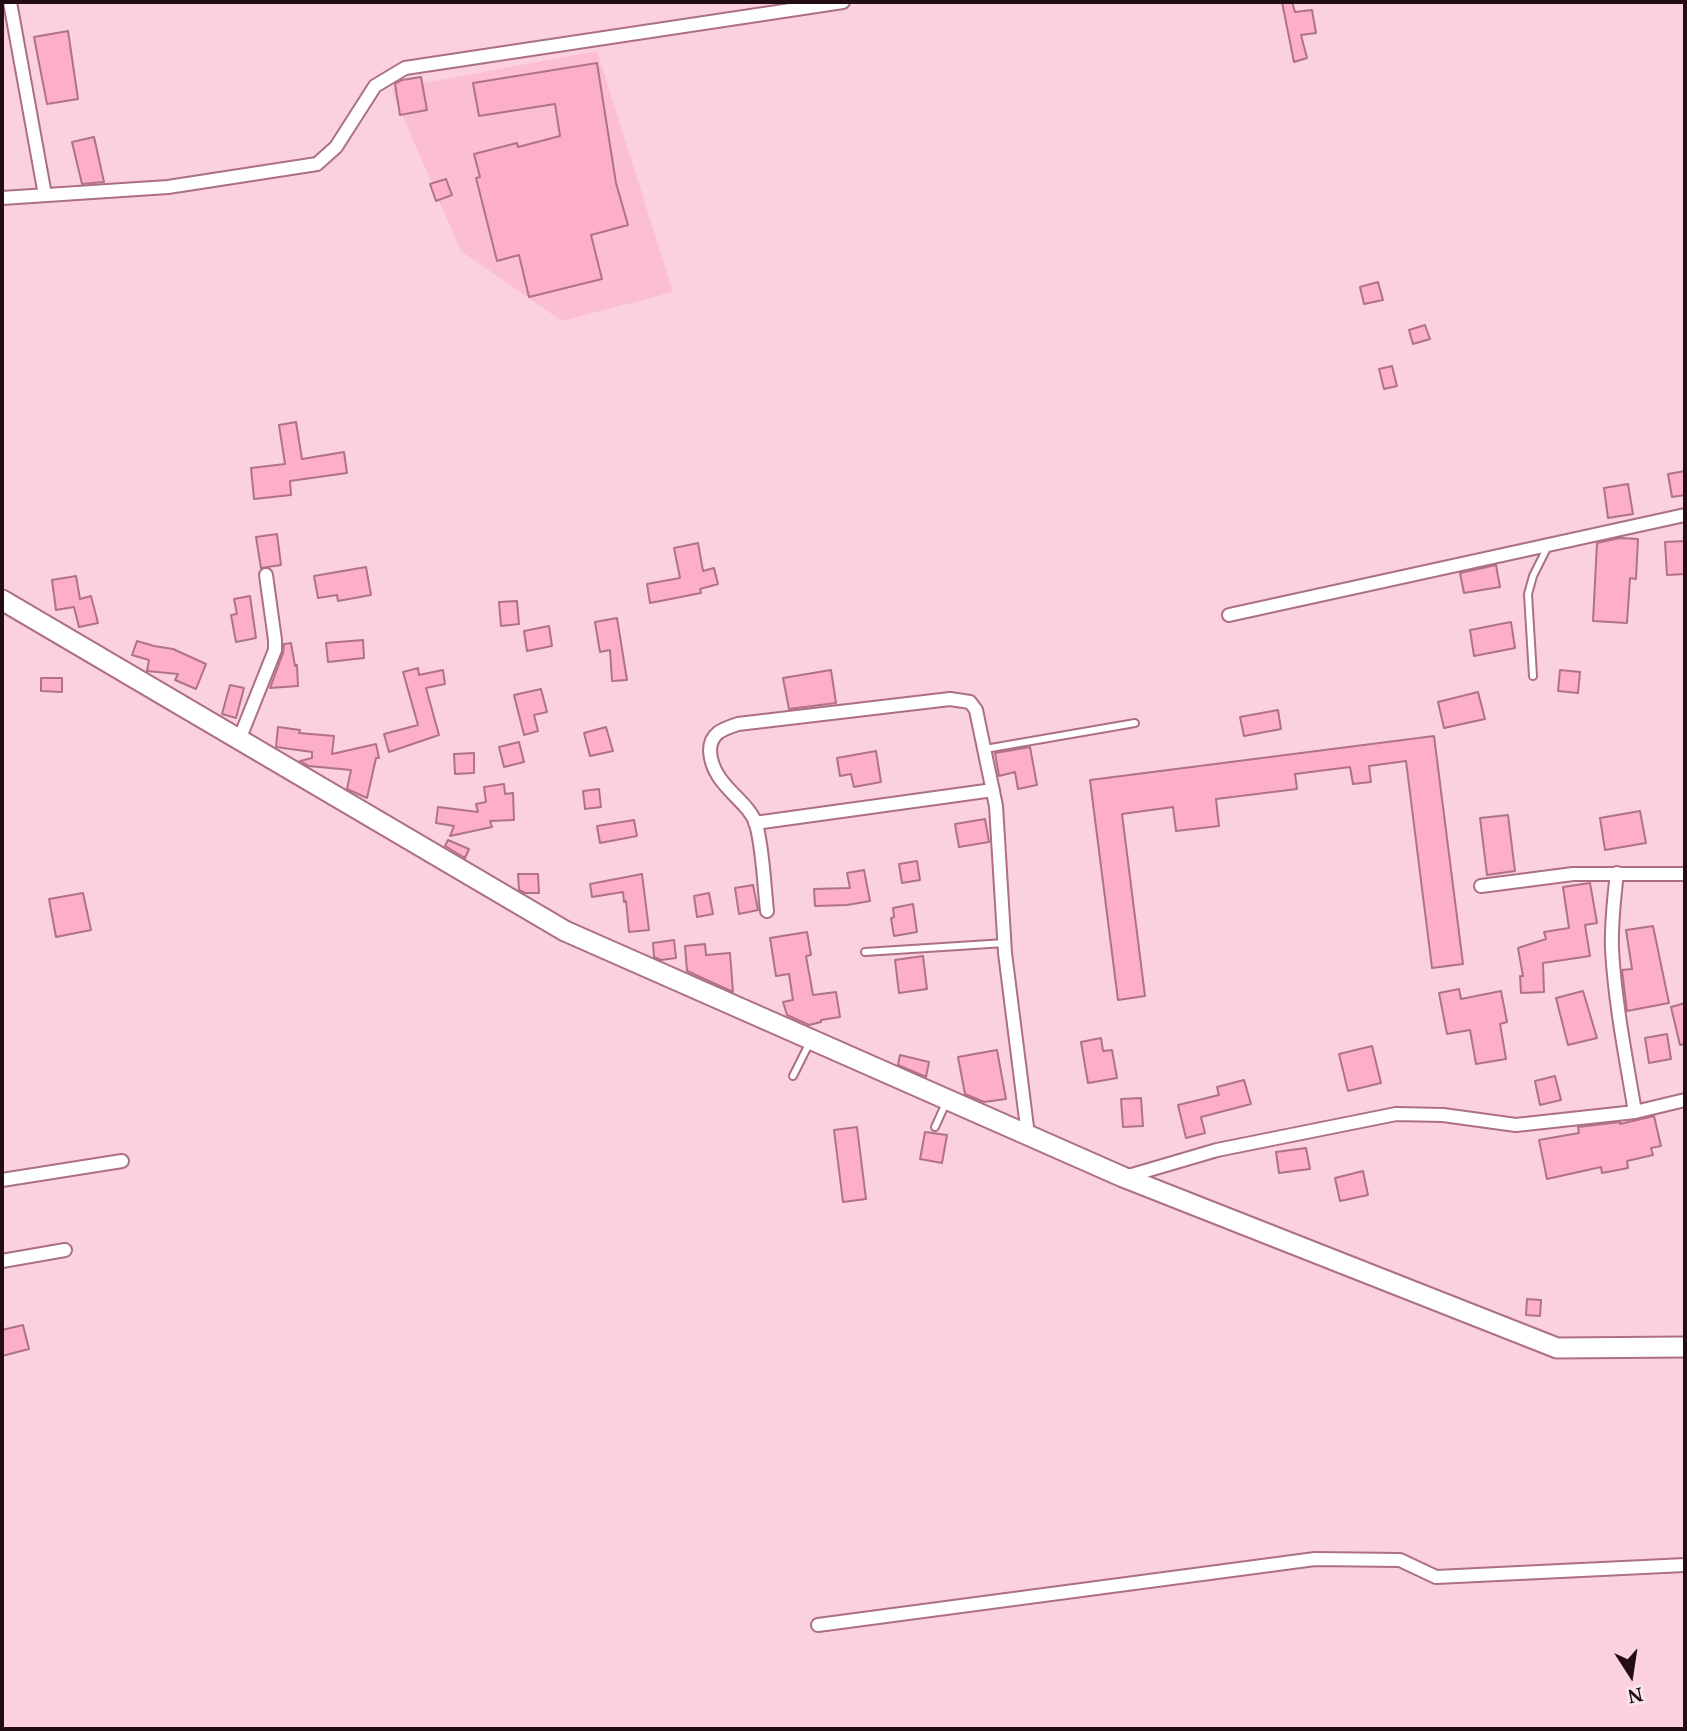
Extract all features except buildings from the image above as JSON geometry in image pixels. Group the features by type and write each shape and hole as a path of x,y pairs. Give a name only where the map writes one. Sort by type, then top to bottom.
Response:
{"street":[{"path":"10,2 45,195"},
{"path":"2,198 168,187 317,164 336,147 375,86 405,68 842,2"},
{"path":"1229,615 1685,515"},
{"path":"239,740 275,650 266,575"},
{"path":"2,600 565,931 944,1107 1028,1135 1124,1177 1557,1348 1685,1347"},
{"path":"767,911 755,823 714,768 710,747 712,738 719,730 957,698 970,702 976,710 993,790 1005,943 1028,1135"},
{"path":"755,823 993,790"},
{"path":"1617,873 1612,947 1617,1004 1635,1111"},
{"path":"1481,886 1573,874 1685,874"},
{"path":"1124,1177 1217,1150 1396,1114 1443,1115 1516,1125 1635,1111 1685,1100"},
{"path":"2,1180 121,1161"},
{"path":"2,1261 65,1250"},
{"path":"818,1625 1315,1559 1400,1560 1436,1577 1685,1565"}],"lane":[{"path":"1532,676 1528,594 1533,576 1549,545"},
{"path":"985,749 1135,723"},
{"path":"865,952 1005,943"},
{"path":"793,1076 808,1046"},
{"path":"935,1127 944,1107"}],"shaded area":[{"path":"597,51 673,292 562,321 461,251 391,89"}]}
